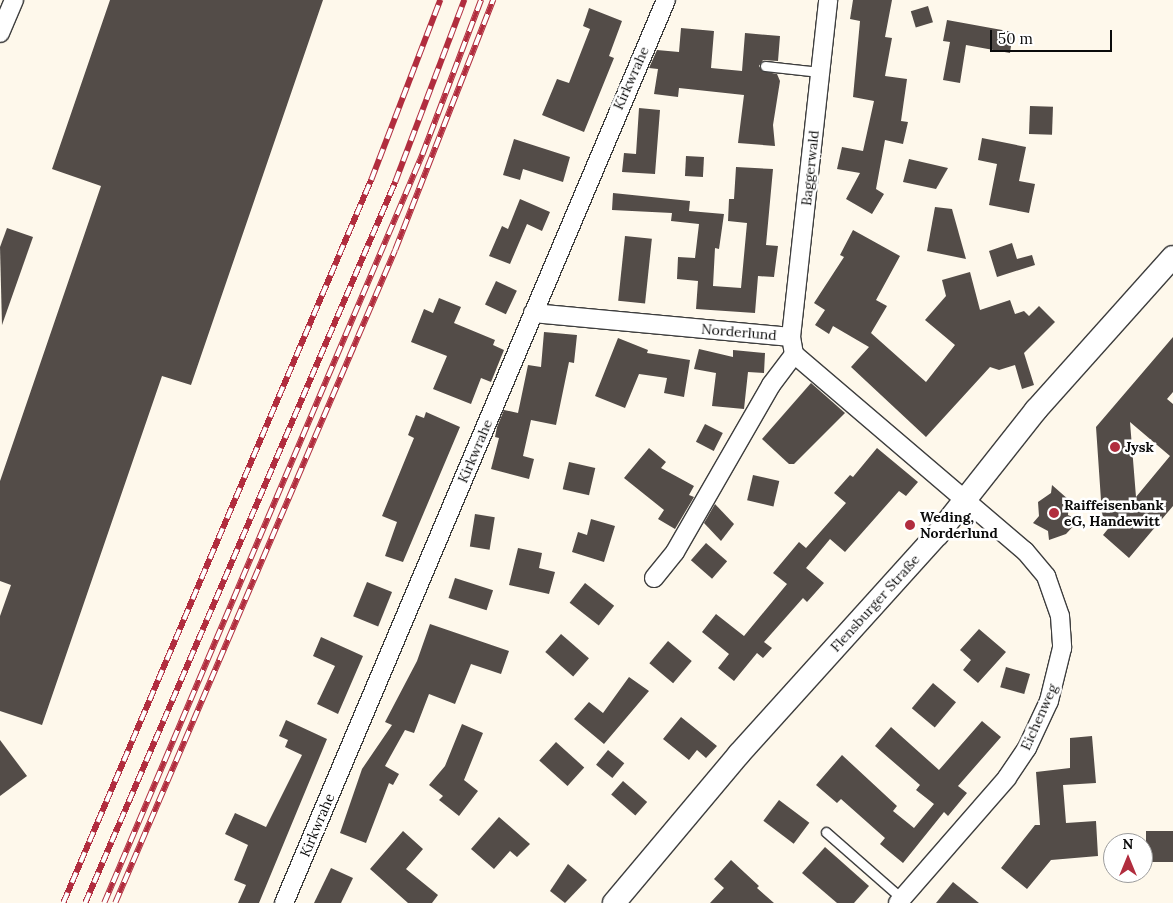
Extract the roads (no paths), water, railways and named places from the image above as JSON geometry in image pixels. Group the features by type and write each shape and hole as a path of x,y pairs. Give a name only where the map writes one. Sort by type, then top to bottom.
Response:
{"street":[{"path":"0,33 14,0"},
{"name":"Kirkwrahe","path":"284,903 666,0"},
{"name":"Baggerwald","path":"791,336 828,0"},
{"name":"Flensburger Straße","path":"614,903 739,754 965,501 1036,410 1173,257"},
{"name":"Norderlund","path":"533,313 791,336 794,354"},
{"path":"654,578 676,552 771,385 794,354 965,501"},
{"name":"Eichenweg","path":"899,901 1007,778 1027,748 1049,701 1062,648 1060,616 1046,576 1025,551 965,501"}],"lane":[{"path":"765,66 820,72"},
{"name":"Eichenweg","path":"826,832 899,901"}],"railway":[{"path":"63,903 371,180 440,0"},
{"path":"85,903 395,182 464,0"},
{"path":"104,903 422,155 481,0"},
{"path":"115,903 395,250 493,0"}],"place":[{"name":"Jysk","path":"1115,447"},
{"name":"Raiffeisenbank eG, Handewitt","path":"1054,513"},
{"name":"Weding, Norderlund","path":"910,525"}]}
